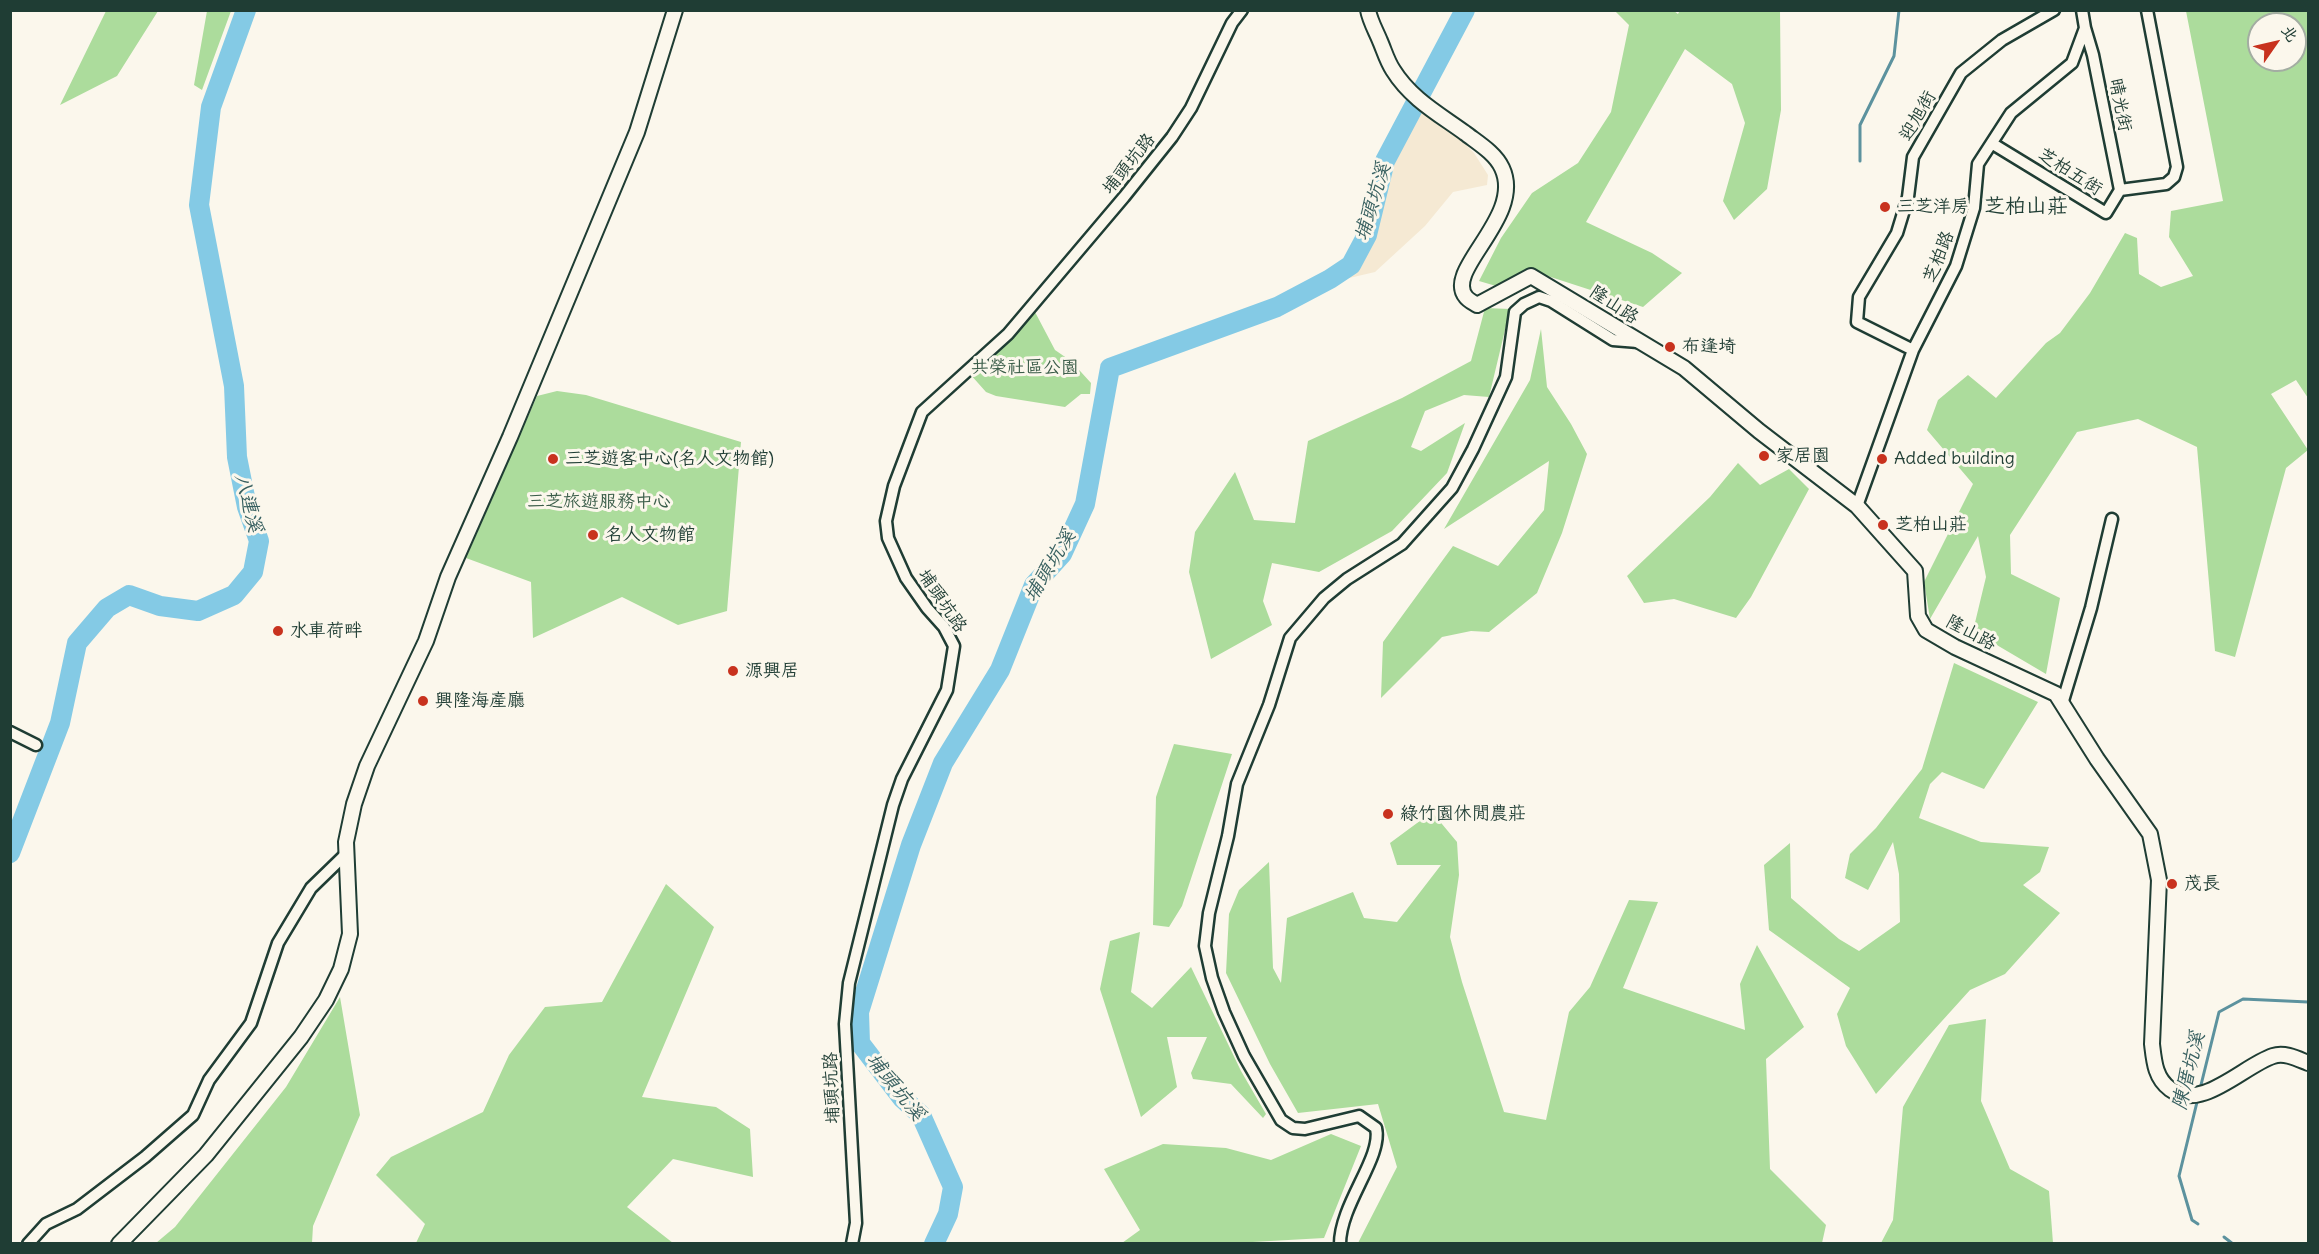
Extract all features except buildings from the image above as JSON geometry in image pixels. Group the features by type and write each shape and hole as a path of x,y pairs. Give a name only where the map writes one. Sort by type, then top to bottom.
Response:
{"street":[{"path":"119,1244 206,1155 301,1037 326,1000 341,969 350,934 346,842 354,804 367,766 426,641 448,577 510,437 637,132 675,10"},
{"name":"埔頭坑路","path":"852,1244 856,1223 845,1024 849,982 893,805 902,780 947,690 954,646 944,627 906,578 888,538 886,521 894,486 922,412 1008,334 1145,171 1191,108 1232,23 1242,10"},
{"name":"隆山路","path":"1368,10 1392,69 1408,90 1429,109 1493,156 1502,168 1506,183 1503,209 1463,276 1461,288 1466,298 1477,304 1531,276 1684,368 1758,431 1857,506 1915,571 1918,616 1926,630 1955,647 2056,694 2097,759 2150,834 2159,880 2152,1044 2154,1064 2162,1083 2179,1096 2199,1094 2228,1082 2275,1055 2293,1056 2308,1063"},
{"name":"迎旭街","path":"1913,350 1857,322 1859,297 1897,233 1908,197 1913,157 1961,73 2002,40 2054,10"},
{"name":"芝柏路","path":"1857,506 1913,350 1956,266 1974,208 1978,164 2011,113 2072,63 2085,28 2082,10"},
{"path":"2120,190 2166,184 2174,177 2176,167 2147,10"},
{"name":"晴光街","path":"2085,28 2093,55 2120,190"},
{"name":"芝柏五街","path":"1993,144 2106,213 2120,190"},
{"path":"1340,1244 1340,1231 1345,1213 1375,1149 1377,1128 1359,1116 1305,1129 1293,1128 1281,1120 1244,1056 1224,1012 1212,978 1205,946 1209,913 1228,836 1237,784 1269,705 1290,639 1324,598 1347,579 1382,559 1402,544 1452,488 1473,449 1506,376 1515,312 1524,304 1539,297 1560,306 1613,340 1638,342"},
{"path":"2062,704 2091,608 2112,519"},
{"path":"10,732 36,745"},
{"path":"28,1244 46,1224 77,1209 145,1157 193,1115 209,1080 251,1023 278,943 311,888 346,854"}],"shaded area":[{"path":"1420,107 1446,124 1474,153 1488,175 1487,185 1453,192 1425,226 1375,272 1345,279 1343,275 1355,263 1366,243 1383,178 1398,142"}],"green space":[{"path":"1680,10 1780,11 1781,110 1767,189 1734,220 1723,201 1745,123 1732,84 1685,49 1586,222 1652,253 1682,273 1643,307 1526,269 1496,286 1479,281 1501,238 1532,193 1578,163 1611,112 1629,25 1615,11 1674,11 1678,14"},
{"path":"106,11 158,11 117,76 60,105"},
{"path":"207,11 231,11 202,90 194,85"},
{"path":"2186,11 2308,11 2308,398 2296,380 2271,394 2308,450 2286,468 2235,657 2215,651 2197,447 2138,419 2077,432 2010,535 2011,574 2060,598 2046,674 1973,631 1986,577 1978,536 1930,619 1924,582 1973,484 1927,430 1938,400 1968,375 1996,398 2046,343 2060,333 2090,293 2125,233 2137,238 2139,274 2161,287 2193,276 2169,237 2171,211 2223,201"},
{"path":"1485,308 1510,309 1489,397 1464,395 1425,411 1411,447 1421,451 1465,423 1447,473 1392,531 1319,572 1272,563 1263,601 1272,625 1211,659 1189,572 1195,532 1235,472 1254,520 1295,523 1308,441 1402,398 1471,361"},
{"name":"共榮社區公園","path":"1030,312 1035,312 1055,350 1071,361 1091,383 1090,394 1081,394 1065,407 996,396 986,392 970,374"},
{"path":"1541,329 1547,387 1587,454 1562,533 1537,593 1489,632 1471,631 1442,637 1381,698 1383,642 1453,546 1498,566 1544,510 1549,461 1444,529 1530,380"},
{"name":"三芝旅遊服務中心","path":"557,391 586,395 741,442 727,611 678,625 622,597 533,638 531,582 466,558 537,396"},
{"path":"1738,463 1760,485 1789,469 1809,489 1751,597 1736,618 1674,599 1644,603 1627,576 1710,497"},
{"path":"1954,663 2038,702 1984,789 1942,772 1930,784 1919,818 1981,842 2049,847 2040,872 2023,885 2060,913 2005,974 1970,990 1876,1094 1846,1046 1837,1014 1850,988 1769,930 1764,865 1790,843 1791,898 1839,939 1859,951 1900,922 1899,874 1893,842 1868,890 1845,878 1850,854 1876,828 1922,769"},
{"path":"1174,744 1232,754 1182,906 1169,927 1153,925 1156,797"},
{"path":"1432,812 1457,842 1459,875 1450,937 1462,982 1504,1112 1546,1120 1569,1012 1590,987 1629,900 1658,902 1623,988 1745,1030 1740,984 1757,945 1804,1027 1766,1059 1770,1169 1826,1225 1822,1243 1358,1243 1397,1167 1378,1104 1298,1113 1270,1064 1226,973 1229,914 1239,890 1269,862 1273,968 1281,983 1287,918 1353,892 1364,918 1397,922 1441,865 1397,865 1390,843"},
{"path":"666,884 714,927 642,1097 716,1107 750,1129 753,1177 673,1159 627,1207 673,1243 416,1243 425,1224 376,1175 391,1157 483,1112 509,1055 545,1007 602,1002"},
{"path":"1140,932 1131,992 1152,1008 1191,967 1241,1071 1266,1114 1263,1118 1231,1084 1193,1079 1191,1073 1207,1037 1167,1037 1177,1087 1141,1117 1100,989 1110,941"},
{"path":"340,997 360,1115 313,1226 312,1243 156,1243 175,1227 286,1087"},
{"path":"1986,1019 1981,1101 2010,1169 2049,1191 2053,1243 1881,1243 1893,1220 1903,1107 1949,1025"},
{"path":"1331,1134 1361,1146 1324,1238 1217,1244 1122,1243 1140,1230 1104,1169 1163,1144 1226,1148 1271,1160"}],"waterway":[{"name":"八連溪","path":"10,853 60,723 77,643 107,608 129,595 160,606 198,611 234,595 253,572 259,541 247,507 237,457 234,386 199,205 211,107 246,10"},
{"name":"埔頭坑溪","path":"934,1244 948,1214 953,1187 921,1115 902,1098 860,1043 859,1012 911,845 943,763 1000,670 1034,585 1062,554 1085,504 1110,368 1277,307 1330,279 1351,265 1367,235 1385,161 1465,10"},
{"path":"1860,161 1860,125 1894,56 1899,10"},
{"name":"陳厝坑溪","path":"2200,1089 2219,1012 2243,999 2308,1002"},
{"name":"陳厝坑溪","path":"2198,1098 2179,1176 2192,1220 2198,1224"},
{"name":"陳厝坑溪","path":"2224,1237 2233,1244"}],"place":[{"name":"三芝洋房","path":"1885,207"},
{"name":"布逢埼","path":"1670,347"},
{"name":"家居園","path":"1764,456"},
{"name":"三芝遊客中心(名人文物館)","path":"553,459"},
{"name":"Added building","path":"1882,459"},
{"name":"芝柏山莊","path":"1883,525"},
{"name":"名人文物館","path":"593,535"},
{"name":"水車荷畔","path":"278,631"},
{"name":"源興居","path":"733,671"},
{"name":"興隆海產廳","path":"423,701"},
{"name":"綠竹園休閒農莊","path":"1388,814"},
{"name":"茂長","path":"2172,884"}],"district":[{"name":"芝柏山莊","path":"2026,207"}]}
